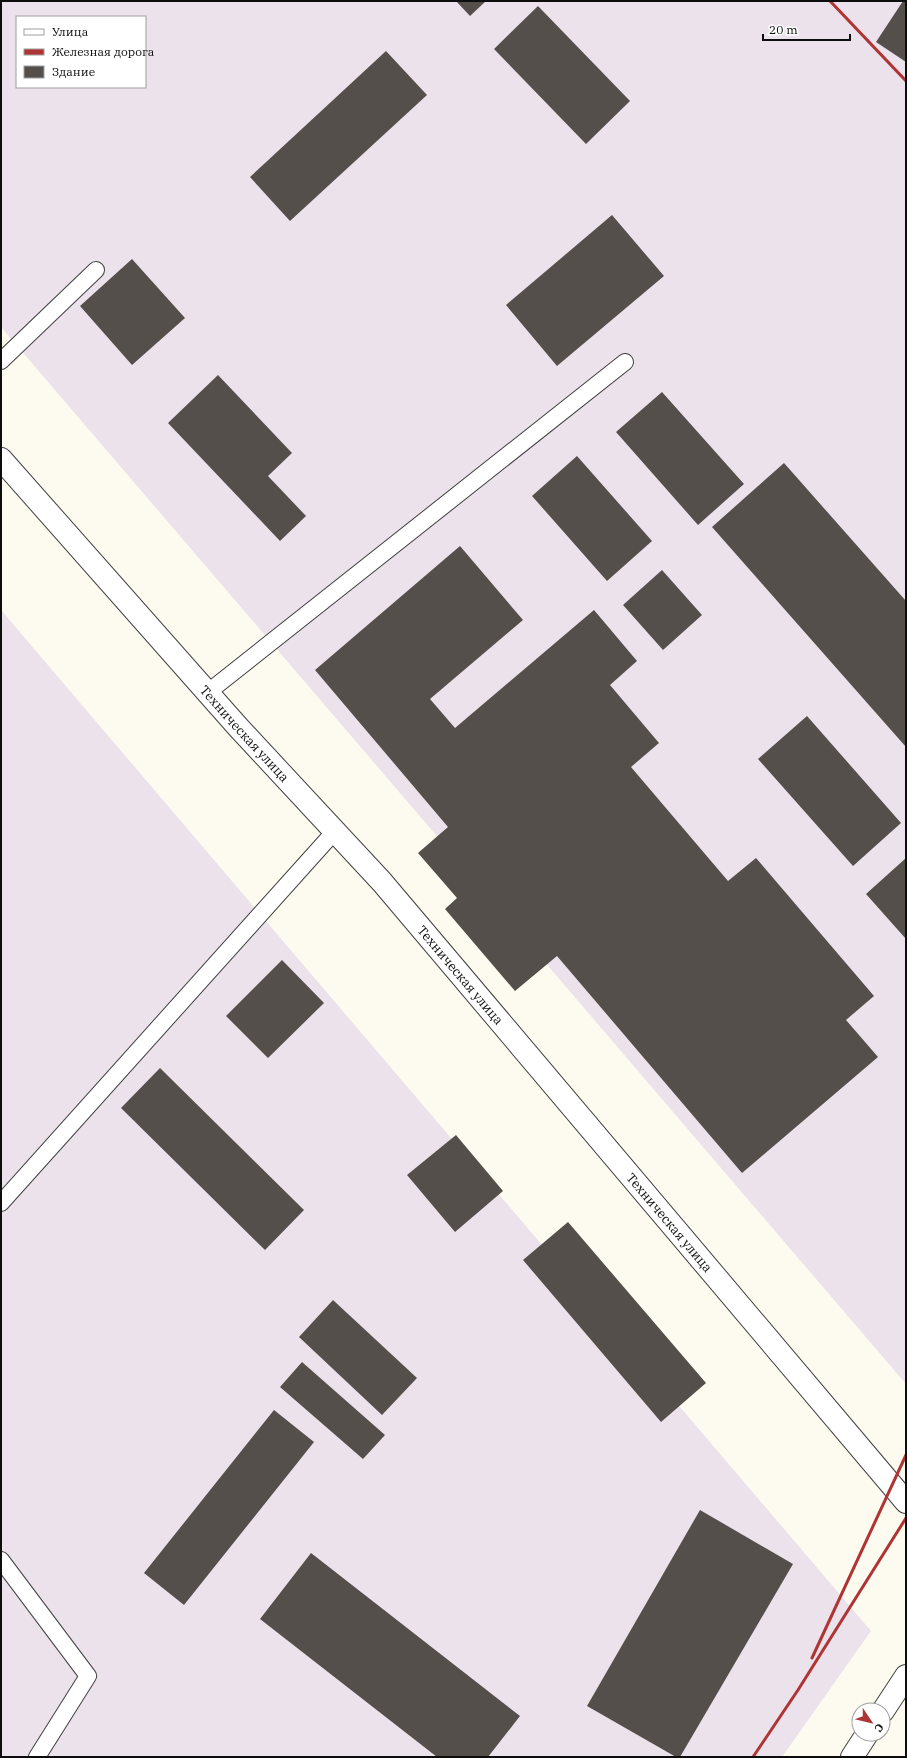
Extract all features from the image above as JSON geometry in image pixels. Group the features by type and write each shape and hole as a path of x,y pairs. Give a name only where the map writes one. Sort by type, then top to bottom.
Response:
{"street":[{"name":"Техническая улица","path":"1,459 207,693 382,882 906,1502"},
{"path":"889,1702 906,1676"},
{"path":"852,1757 862,1742"}],"lane":[{"path":"1,361 96,270"},
{"path":"207,693 624,362"},
{"path":"1,1203 335,831"},
{"path":"1,1560 88,1676 37,1757"}],"shaded area":[{"path":"1,1 906,1 906,1384 1,327"},
{"path":"1,610 871,1631 782,1757 1,1757"}],"building":[{"path":"456,1 486,1 470,16"},
{"path":"903,1 906,1 906,62 876,42"},
{"path":"538,6 630,101 586,144 494,49"},
{"path":"386,51 427,95 290,221 250,177"},
{"path":"612,215 664,276 557,366 506,305"},
{"path":"132,259 185,318 132,365 80,306"},
{"path":"218,375 292,453 268,476 306,516 280,541 168,423"},
{"path":"662,392 744,484 698,525 616,432"},
{"path":"577,456 652,541 607,581 532,496"},
{"path":"784,463 906,601 906,747 712,527"},
{"path":"460,546 523,620 430,699 455,728 594,610 637,661 610,685 659,743 631,767 728,881 756,858 874,996 846,1020 878,1057 742,1173 557,956 515,991 445,909 457,898 418,853 448,827 315,670"},
{"path":"662,570 702,615 663,650 623,605"},
{"path":"807,716 901,823 853,866 758,759"},
{"path":"906,858 906,939 866,894"},
{"path":"282,960 324,1003 268,1058 226,1016"},
{"path":"160,1068 304,1210 265,1250 121,1108"},
{"path":"456,1135 503,1191 455,1232 407,1175"},
{"path":"568,1222 706,1383 661,1422 523,1260"},
{"path":"333,1300 417,1378 382,1415 299,1337"},
{"path":"302,1362 385,1435 363,1459 280,1387"},
{"path":"274,1410 314,1442 184,1605 144,1573"},
{"path":"700,1510 793,1564 680,1757 676,1757 587,1706"},
{"path":"311,1553 520,1716 488,1757 437,1757 260,1619"}],"railway":[{"path":"830,1 906,81"},
{"path":"812,1658 906,1455"},
{"path":"753,1757 798,1690 906,1518"}]}
